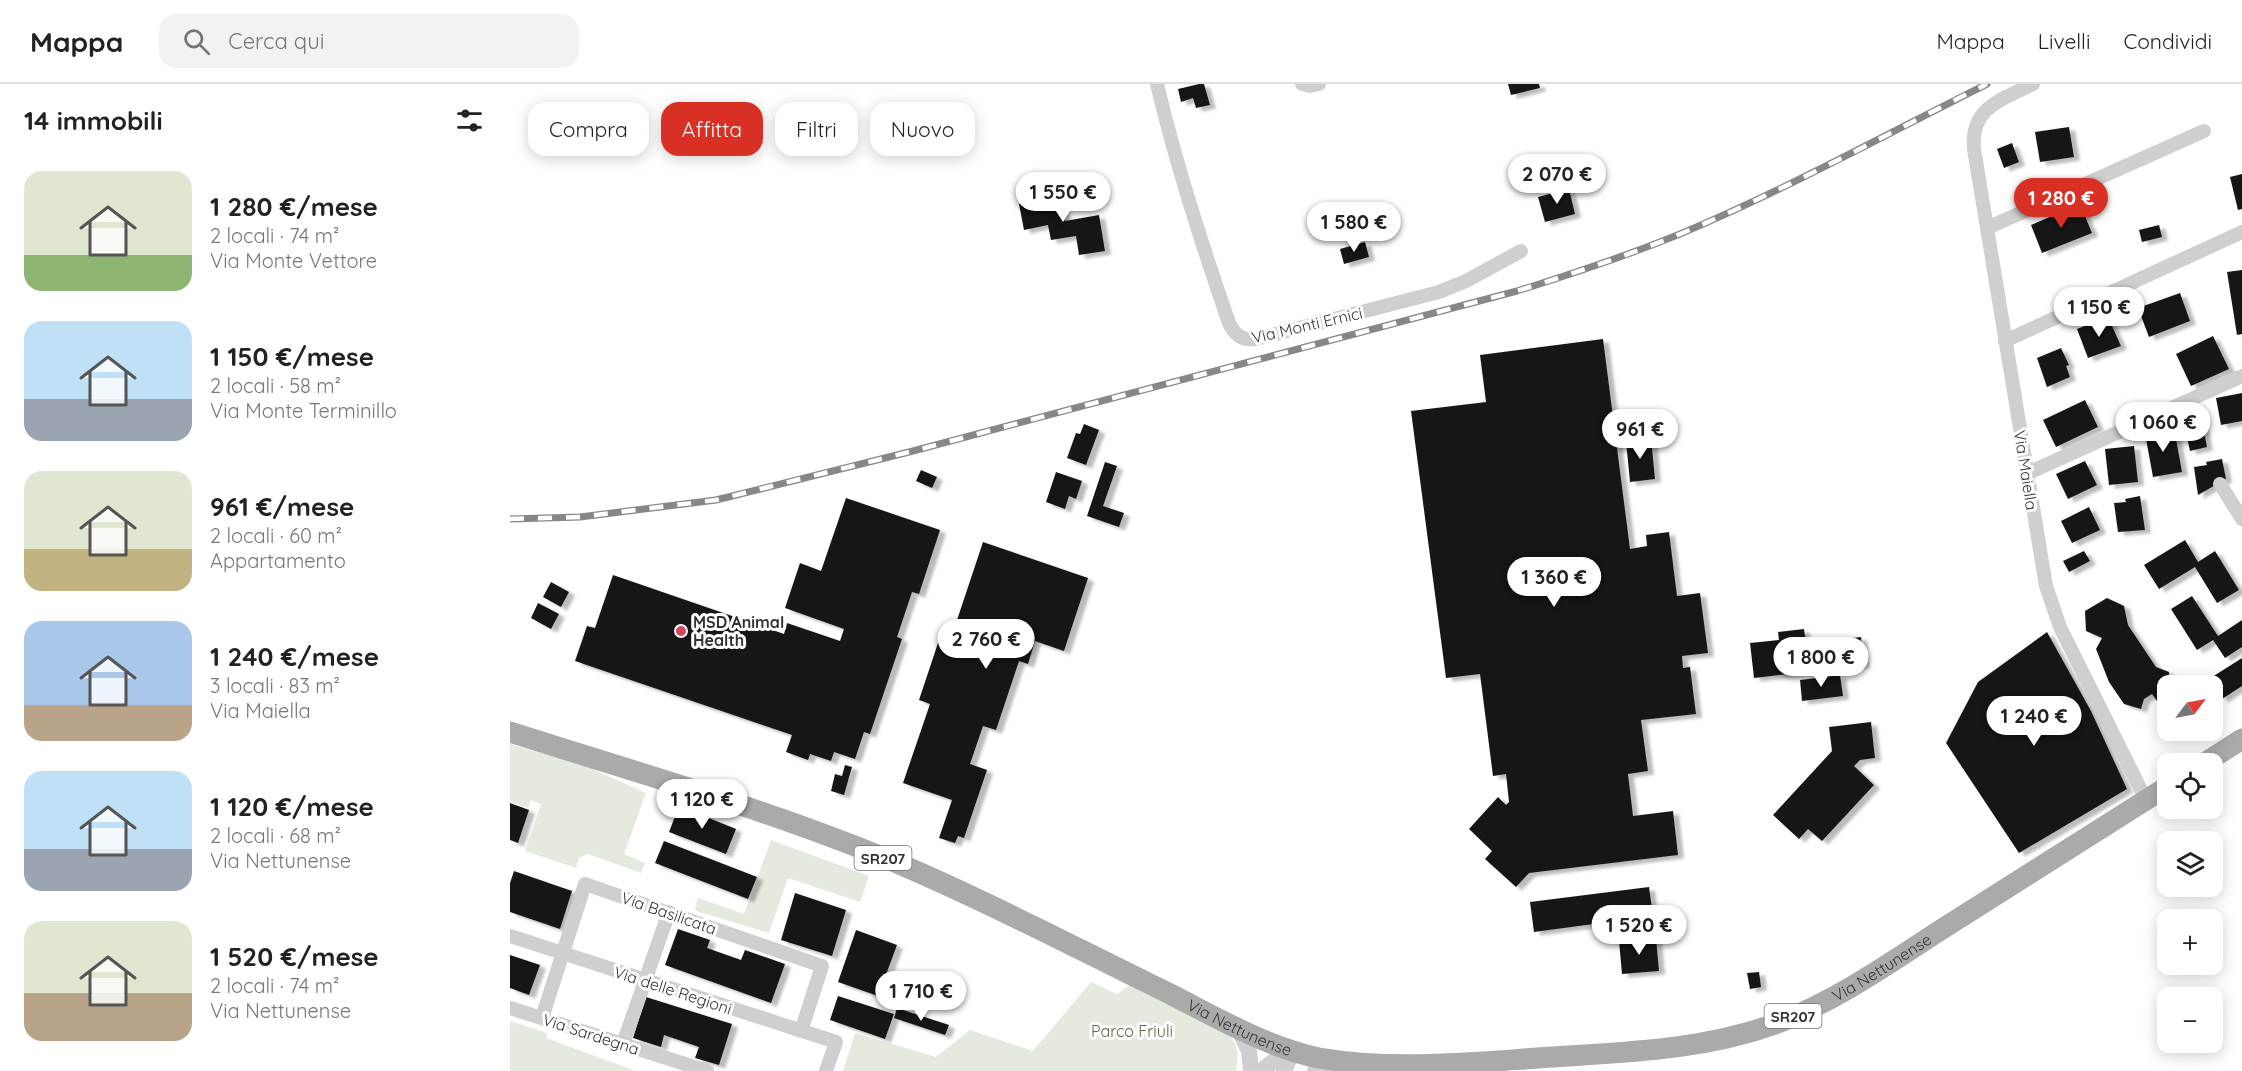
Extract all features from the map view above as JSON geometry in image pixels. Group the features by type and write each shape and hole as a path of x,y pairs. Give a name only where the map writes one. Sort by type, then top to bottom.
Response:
{"main road":[{"name":"Via Nettunense","path":"510,732 792,823 871,852 1012,916 1238,1028 1293,1051 1359,1064 1460,1063 1668,1049 1724,1039 1776,1023 1815,1006 1875,972 2157,793"},
{"path":"2220,753 2242,739"}],"street":[{"name":"Via Monti Ernici","path":"1157,84 1178,168 1214,278 1232,328 1243,338 1256,339 1429,296 1466,281 1521,251"},
{"path":"1302,84 1310,86 1319,84"},
{"name":"Via Maiella","path":"2033,84 1992,105 1978,120 1974,142 1987,228 2043,574 2052,608 2146,800"},
{"path":"1987,228 2204,131"},
{"path":"2005,340 2242,232"},
{"path":"2026,474 2242,376"},
{"path":"2220,484 2242,519"},
{"name":"Via Basilicata","path":"542,1018 585,884 822,966 801,1031"},
{"path":"623,1044 669,912"},
{"name":"Via delle Regioni","path":"510,936 836,1042 826,1071"},
{"name":"Via Sardegna","path":"510,1008 707,1071"},
{"path":"1238,1028 1249,1051 1251,1071"},
{"path":"1262,1071 1275,1060 1293,1051"},
{"path":"1284,1071 1293,1051"},
{"path":"1315,1071 1327,1067 1359,1064"}],"green space":[{"path":"510,744 586,766 646,793 624,854 645,863 641,873 588,854 579,858 576,868 525,851 541,804 531,800 528,808 510,802"},
{"path":"771,840 869,876 860,902 788,878 769,933 696,911 698,898 744,914"},
{"name":"Parco Friuli","path":"1091,982 1117,994 1130,985 1228,1034 1237,1051 1236,1071 843,1071 855,1033 936,1057 970,1030 1033,1051"},
{"path":"510,1021 547,1033 546,1038 636,1071 510,1071"}],"building":[{"path":"1204,84 1210,105 1196,108 1193,98 1181,102 1178,89"},
{"path":"1508,84 1539,84 1540,88 1511,95"},
{"path":"2069,127 2074,157 2040,162 2035,132"},
{"path":"2012,143 2019,162 2004,168 1997,149"},
{"path":"2242,174 2242,209 2238,210 2230,177"},
{"path":"1569,189 1575,214 1545,222 1538,197"},
{"path":"1060,192 1065,221 1099,215 1105,251 1079,255 1076,236 1051,240 1048,225 1024,230 1019,204 1042,200 1041,195"},
{"path":"2080,204 2092,233 2042,253 2031,225"},
{"path":"2159,225 2162,237 2142,242 2139,230"},
{"path":"1365,242 1369,257 1344,264 1340,249"},
{"path":"2242,270 2242,334 2237,335 2227,272"},
{"path":"2180,293 2190,321 2149,337 2138,308"},
{"path":"2108,317 2121,346 2088,358 2077,329"},
{"path":"2213,336 2229,369 2191,386 2176,354"},
{"path":"1603,339 1630,549 1647,546 1646,535 1669,532 1677,596 1700,593 1708,653 1682,656 1683,668 1690,667 1696,714 1641,720 1648,771 1628,774 1633,816 1673,811 1678,855 1529,873 1516,887 1485,859 1492,851 1469,829 1498,797 1506,805 1509,802 1506,774 1493,776 1480,674 1446,678 1411,411 1486,402 1480,355"},
{"path":"2061,348 2069,365 2066,366 2070,377 2047,387 2037,358"},
{"path":"2242,393 2242,421 2221,425 2216,398"},
{"path":"2085,400 2098,427 2056,447 2043,420"},
{"path":"2198,416 2199,423 2202,422 2207,447 2190,451 2183,418"},
{"path":"1084,424 1099,430 1086,465 1067,458 1076,433 1080,434"},
{"path":"2166,428 2167,434 2175,433 2182,472 2153,477 2146,439 2151,431"},
{"path":"1651,438 1655,479 1630,482 1626,441"},
{"path":"2134,446 2138,482 2109,485 2105,449"},
{"path":"2222,459 2226,479 2198,495 2194,467"},
{"path":"2085,461 2097,485 2068,499 2056,474"},
{"path":"1105,462 1117,466 1103,506 1124,513 1119,527 1087,516"},
{"path":"921,470 937,477 932,488 916,481"},
{"path":"1056,472 1082,481 1076,499 1069,496 1065,509 1046,502"},
{"path":"2140,496 2145,530 2118,532 2114,503 2126,502 2125,499"},
{"name":"MSD Animal Health","path":"846,498 940,530 919,594 912,592 897,637 902,639 870,734 864,732 855,759 834,752 831,761 810,754 808,760 786,752 792,735 575,661 587,626 595,628 613,575 784,634 787,623 840,641 844,629 785,608 800,563 821,571"},
{"path":"2089,507 2100,530 2072,543 2061,521"},
{"path":"2185,540 2198,562 2215,551 2239,590 2217,603 2195,567 2159,589 2144,565"},
{"path":"983,542 1088,578 1064,651 1035,641 1028,664 1019,661 996,730 983,726 970,764 987,770 964,838 958,836 955,843 939,838 952,800 903,783 930,704 919,700 942,631 952,635"},
{"path":"2084,551 2090,561 2069,572 2063,561"},
{"path":"551,582 569,592 561,607 543,597"},
{"path":"2192,596 2218,636 2242,620 2242,647 2225,658 2213,640 2197,650 2171,609"},
{"path":"2107,598 2124,606 2128,625 2156,667 2169,672 2169,675 2157,675 2157,701 2152,694 2144,699 2141,709 2124,704 2109,682 2096,649 2102,638 2086,631 2085,611"},
{"path":"538,603 559,614 551,629 531,618"},
{"path":"1804,629 1806,643 1861,637 1864,665 1754,678 1750,643 1779,640 1778,632"},
{"path":"2047,632 2091,711 2127,789 2019,853 1946,743 1978,682"},
{"path":"2242,658 2242,686 2223,698 2223,675 2215,675"},
{"path":"1840,675 1843,696 1802,701 1800,680"},
{"path":"1871,722 1875,758 1860,760 1854,766 1874,785 1822,841 1808,829 1799,839 1773,815 1832,751 1829,727"},
{"path":"845,765 852,767 844,795 831,791 835,774 842,776"},
{"path":"510,803 529,810 518,843 510,840"},
{"path":"679,806 736,829 726,854 669,832"},
{"path":"664,841 757,877 748,899 655,863"},
{"path":"514,871 572,891 560,929 510,912 510,883"},
{"path":"1649,887 1653,916 1534,932 1530,902"},
{"path":"795,893 846,910 832,956 781,940"},
{"path":"678,929 710,940 707,948 741,960 745,950 785,964 771,1003 665,965"},
{"path":"856,930 897,945 878,996 838,982"},
{"path":"1656,938 1659,971 1622,974 1619,941"},
{"path":"510,955 540,965 529,995 510,988"},
{"path":"1759,972 1761,987 1750,989 1747,973"},
{"path":"838,996 894,1014 885,1039 830,1020"},
{"path":"646,997 732,1024 719,1065 695,1058 699,1047 664,1035 661,1047 633,1038"},
{"path":"897,1008 949,1025 945,1035 894,1018"}],"railway":[{"path":"510,519 580,517 716,500 913,451 1517,291 1639,250 1719,217 1796,181 1987,84"}],"place":[{"name":"MSD Animal Health","path":"681,631"}]}
